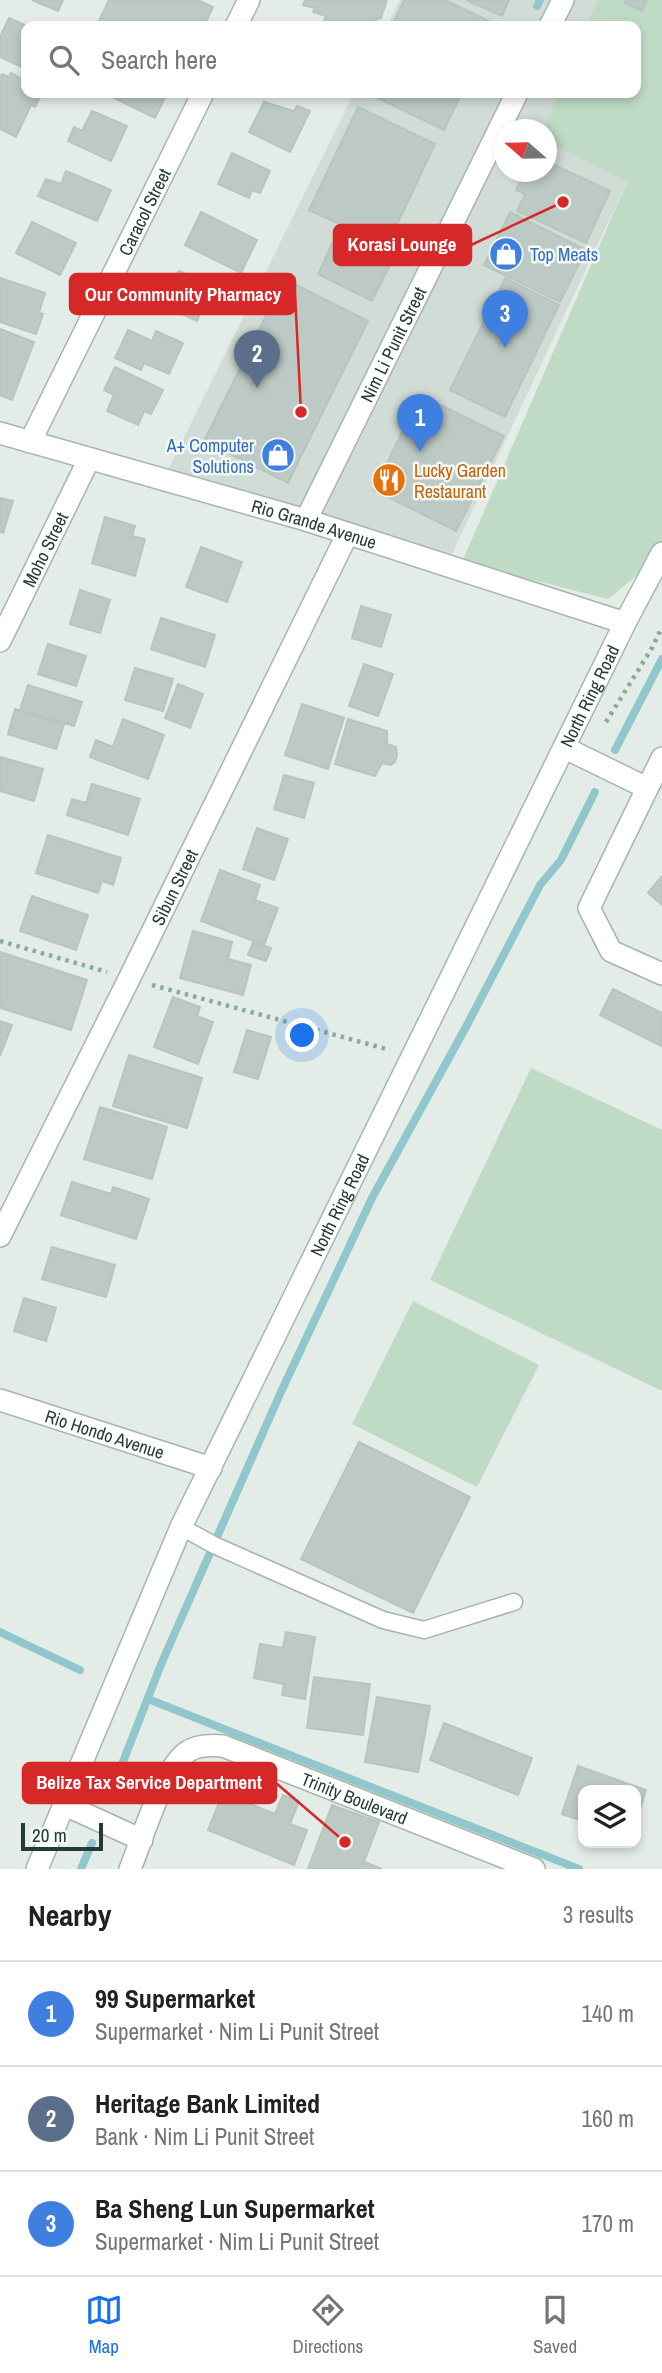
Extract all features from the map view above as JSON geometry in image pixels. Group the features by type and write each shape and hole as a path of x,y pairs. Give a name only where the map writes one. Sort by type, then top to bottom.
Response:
{"street":[{"path":"238,21 249,0"},
{"path":"552,21 563,0"},
{"name":"Caracol Street","path":"30,442 201,98"},
{"name":"Nim Li Punit Street","path":"306,520 515,98"},
{"name":"Rio Grande Avenue","path":"0,433 306,520 625,623"},
{"name":"Moho Street","path":"0,641 89,459"},
{"name":"Sibun Street","path":"0,1236 346,535"},
{"name":"North Ring Road","path":"37,1869 181,1527 409,1060 662,553"},
{"path":"565,748 647,788"},
{"path":"662,758 589,908 611,951 662,974"},
{"name":"Rio Hondo Avenue","path":"0,1400 211,1468"},
{"name":"Trinity Boulevard","path":"130,1869 174,1764 188,1751 207,1745 223,1746 534,1869"},
{"path":"63,1804 142,1840"}],"lane":[{"path":"181,1527 215,1545 383,1620 424,1630 514,1602"}],"path":[{"path":"0,941 388,1049 409,1060"}],"shaded area":[{"path":"400,0 597,0 588,21 390,21"},
{"path":"352,98 556,98 547,119 494,119 494,182 557,182 557,147 627,182 444,571 163,480"}],"green space":[{"path":"597,0 662,0 662,555 608,599 462,562 627,182 557,147 557,119 547,119 556,98 641,98 641,21 588,21"},
{"path":"531,1068 662,1130 662,1391 430,1280"},
{"path":"413,1301 539,1365 477,1487 352,1424"}],"building":[{"path":"32,0 63,0 58,11"},
{"path":"109,0 198,0 213,7 206,21 99,21"},
{"path":"305,0 387,0 381,18 376,21 324,21 326,16 313,12 315,8 303,5"},
{"path":"404,0 445,0 489,21 394,21"},
{"path":"466,0 509,0 502,16"},
{"path":"626,0 647,0 642,11 625,3"},
{"path":"9,18 21,23 21,67 0,57 0,37"},
{"path":"11,73 21,78 21,98 40,98 35,107 31,105 16,137 0,129 0,78 2,74 9,77"},
{"path":"114,98 165,98 155,118"},
{"path":"377,98 460,98 444,130"},
{"path":"264,102 294,111 297,106 310,111 290,152 249,132"},
{"path":"358,107 435,144 387,246 309,210"},
{"path":"92,111 127,126 111,161 68,141 74,127 82,131"},
{"path":"232,153 270,171 260,193 252,190 249,198 218,184"},
{"path":"557,166 610,191 586,243 517,211 525,194 516,190 520,182 557,182"},
{"path":"66,171 111,190 97,221 38,196 46,179 61,184"},
{"path":"201,212 257,240 241,273 185,245"},
{"path":"510,212 586,250 560,302 484,265"},
{"path":"32,222 76,243 60,275 16,253"},
{"path":"338,231 393,259 372,301 318,274"},
{"path":"179,271 226,292 219,309 205,303 197,321 164,306"},
{"path":"0,278 45,293 39,313 43,314 36,334 0,322"},
{"path":"505,278 559,305 505,417 450,390"},
{"path":"284,279 368,321 288,483 204,441"},
{"path":"0,329 34,342 12,400 0,395"},
{"path":"128,330 152,341 156,331 183,343 169,374 144,363 141,370 115,358"},
{"path":"115,367 163,390 151,414 144,411 138,425 107,411 114,395 104,390"},
{"path":"420,395 504,436 456,531 374,490"},
{"path":"0,498 13,501 3,533 0,532"},
{"path":"105,517 135,526 132,536 145,539 135,576 92,563"},
{"path":"201,547 242,562 227,602 186,587"},
{"path":"80,590 110,600 100,633 70,624"},
{"path":"361,606 391,615 381,647 352,638"},
{"path":"161,618 215,635 205,667 151,649"},
{"path":"48,644 86,656 76,686 38,674"},
{"path":"364,664 393,674 378,716 349,706"},
{"path":"135,668 173,679 163,711 125,700"},
{"path":"178,684 203,694 190,728 165,718"},
{"path":"28,685 82,702 74,726 20,710"},
{"path":"302,704 344,718 328,769 285,755"},
{"path":"15,709 64,725 56,749 8,734"},
{"path":"123,719 164,735 148,779 90,757 96,740 113,747"},
{"path":"348,719 387,731 387,744 396,747 395,762 391,765 382,763 375,776 335,764"},
{"path":"0,757 43,769 34,801 0,791"},
{"path":"284,775 314,783 304,818 274,809"},
{"path":"92,784 140,799 128,835 67,815 72,799 86,803"},
{"path":"257,828 288,839 274,880 243,869"},
{"path":"48,835 121,858 113,885 102,881 98,893 36,873"},
{"path":"220,870 260,885 255,900 278,908 264,945 201,921"},
{"path":"662,876 662,905 648,893"},
{"path":"32,896 88,915 76,950 20,931"},
{"path":"193,931 232,942 228,959 251,965 243,995 180,978"},
{"path":"253,942 271,948 266,961 248,955"},
{"path":"0,952 87,980 71,1030 0,1008"},
{"path":"613,989 662,1013 661,1046 600,1015"},
{"path":"173,997 200,1007 197,1016 213,1022 198,1064 154,1047"},
{"path":"0,1021 12,1025 0,1056"},
{"path":"247,1030 271,1037 258,1079 234,1072"},
{"path":"129,1055 202,1078 187,1128 113,1106"},
{"path":"100,1107 167,1127 152,1179 84,1159"},
{"path":"72,1182 111,1194 113,1187 149,1199 136,1239 61,1215"},
{"path":"52,1247 115,1265 106,1297 42,1279"},
{"path":"24,1298 56,1308 46,1341 14,1331"},
{"path":"359,1442 470,1497 413,1613 301,1559"},
{"path":"286,1632 315,1637 305,1699 282,1695 284,1684 254,1678 260,1644 283,1648"},
{"path":"314,1677 370,1684 363,1735 307,1728"},
{"path":"377,1697 430,1706 418,1772 365,1762"},
{"path":"444,1723 532,1758 518,1795 430,1760"},
{"path":"578,1766 632,1785 578,1785 578,1819 562,1814"},
{"path":"641,1788 646,1790 641,1806"},
{"path":"223,1793 275,1814 283,1795 299,1801 290,1824 307,1830 294,1865 208,1830"},
{"path":"332,1805 379,1822 364,1862 382,1869 308,1869"}],"waterway":[{"path":"537,6 540,0"},
{"path":"615,750 662,659"},
{"path":"108,1800 162,1662 280,1394 372,1198 540,885 561,860 595,792"},
{"path":"0,1632 80,1670"},
{"path":"148,1699 579,1869"},
{"path":"81,1869 92,1843"}],"place":[{"name":"Korasi Lounge","path":"563,202"},
{"name":"Top Meats","path":"506,254"},
{"name":"Ba Sheng Lun Supermarket","path":"505,348"},
{"name":"Heritage Bank Limited","path":"257,388"},
{"name":"Our Community Pharmacy","path":"301,412"},
{"name":"99 Supermarket","path":"420,452"},
{"name":"A+ Computer Solutions","path":"278,455"},
{"name":"Lucky Garden Restaurant","path":"389,480"},
{"name":"Belize Tax Service Department","path":"345,1842"}]}
